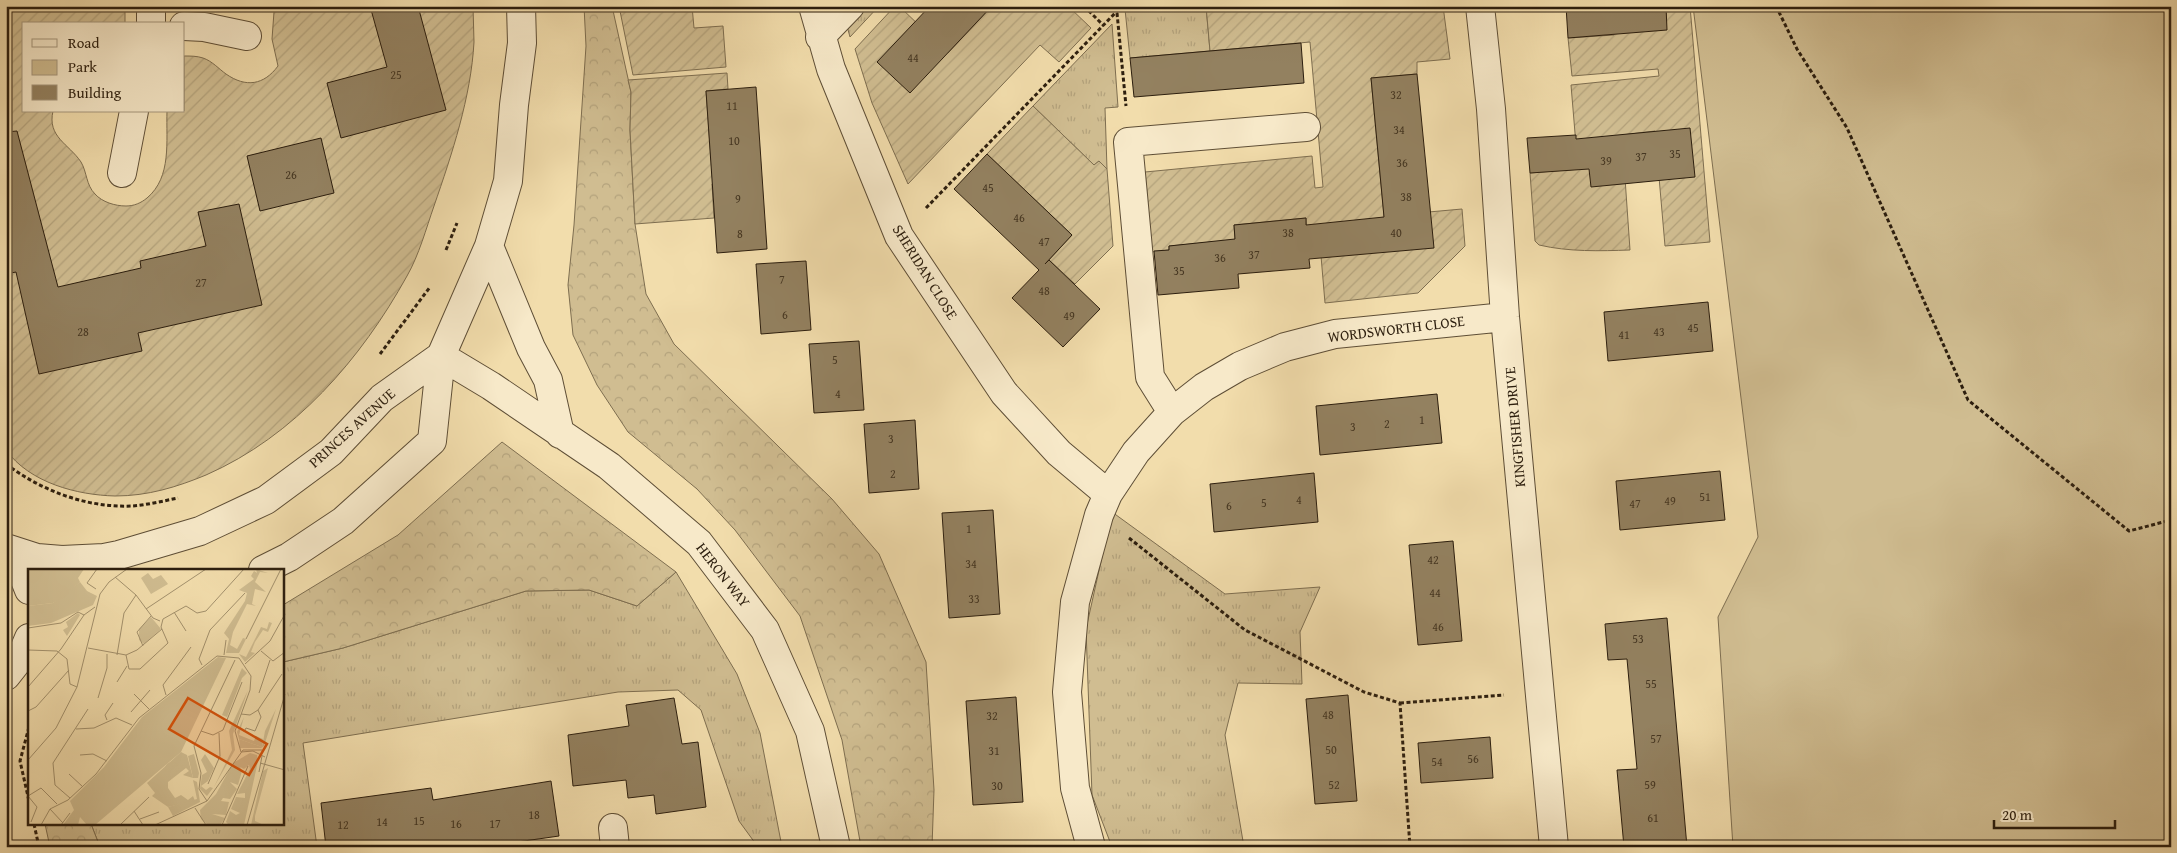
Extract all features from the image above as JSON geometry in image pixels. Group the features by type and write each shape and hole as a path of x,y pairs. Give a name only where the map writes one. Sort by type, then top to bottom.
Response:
{"street":[{"path":"151,6 151,22"},
{"path":"265,569 288,557 343,521 432,441 441,356 489,246 508,181 514,105 522,44 520,6"},
{"name":"SHERIDAN CLOSE","path":"813,6 820,37 851,123 899,236 1004,393 1059,452 1103,505"},
{"path":"820,37 850,6"},
{"name":"KINGFISHER DRIVE","path":"1480,6 1492,109 1505,317 1554,847"},
{"path":"185,26 204,27 247,36"},
{"path":"122,173 134,112"},
{"path":"1172,412 1150,377 1128,142 1306,127"},
{"path":"489,246 531,348 548,380 560,434"},
{"name":"WORDSWORTH CLOSE","path":"1091,847 1075,788 1067,692 1074,602 1103,505 1136,452 1172,412 1204,387 1240,366 1286,347 1335,334 1505,317"},
{"name":"HERON WAY","path":"441,356 491,386 609,466 700,543 765,630 810,731 836,847"},
{"name":"PRINCES AVENUE","path":"6,548 37,558 62,560 104,558 200,531 266,500 331,452 382,398 441,356"},
{"path":"6,553 24,577 28,587"}],"path":[{"path":"1084,6 1104,26"},
{"path":"899,236 1122,6"},
{"path":"1776,6 1797,49 1847,128 1968,400 2129,531 2171,520"},
{"path":"1117,13 1126,108"},
{"path":"443,258 460,214"},
{"path":"379,356 433,284"},
{"path":"6,464 24,477 77,501 132,506 185,497"},
{"path":"1103,505 1245,630 1364,692 1400,703 1540,693"},
{"path":"1400,703 1410,847"},
{"path":"28,731 20,762 28,797"},
{"path":"34,826 39,847"}],"green space":[{"path":"6,6 125,6 125,22 22,22 22,112 53,112 52,120 56,134 81,162 92,190 105,201 126,206 135,205 145,200 161,180 166,158 167,112 185,112 185,56 196,56 206,59 233,78 248,83 261,81 278,66 272,39 274,12 271,6 473,6 474,42 465,104 454,146 419,251 389,307 369,337 323,392 297,417 238,459 206,475 151,493 127,496 85,493 55,485 28,471 6,450"},
{"path":"584,6 612,6 631,92 630,130 635,224 646,294 674,344 832,499 879,554 926,662 934,790 932,847 861,847 842,740 800,616 735,530 697,489 628,432 597,385 573,335 568,285 586,46"},
{"path":"619,6 692,6 694,28 723,26 726,67 633,75"},
{"path":"865,6 879,6 850,37 847,26"},
{"path":"895,6 899,6 948,53 992,6 1068,6 1091,28 1059,62 1040,45 908,184 872,103 855,49"},
{"path":"1127,6 1206,6 1210,51 1130,58 1125,9"},
{"path":"1206,6 1443,6 1450,59 1417,62 1417,74 1371,78 1384,216 1462,209 1465,246 1418,293 1325,303 1320,244 1308,245 1306,218 1234,225 1235,240 1169,246 1169,250 1152,252 1145,172 1312,156 1315,188 1323,187 1310,42 1210,51"},
{"path":"1646,6 1690,6 1710,242 1665,246 1655,131 1622,135 1630,250 1573,250 1539,245 1535,241 1530,173 1578,169 1571,85 1659,76 1658,69 1572,76 1568,38 1614,35 1613,17"},
{"path":"1693,6 2171,6 2171,847 1733,847 1718,617 1758,537"},
{"path":"1112,24 1118,107 1105,108 1107,169 1099,161 1094,165 1033,106"},
{"path":"727,73 728,89 706,91 711,160 762,180 712,184 714,218 635,224 630,130 631,92 628,80"},
{"path":"1033,106 1094,165 1099,161 1107,169 1113,246 1075,284 1049,260 1072,235 987,154"},
{"path":"502,442 676,572 637,606 589,590 526,591 343,648 284,662 284,604 398,535"},
{"path":"1112,512 1225,594 1320,587 1300,632 1302,684 1238,683 1225,735 1244,847 1112,847 1092,795 1086,629"},
{"path":"676,572 737,674 760,733 782,847 758,847 739,821 701,710 678,690 618,692 303,743 317,847 100,847 92,826 284,826 284,662 343,648 526,591 589,590 637,606"},
{"path":"45,826 92,826 100,847 50,847"}],"building":[{"path":"370,6 418,6 446,110 341,138 327,83 387,67"},
{"path":"930,6 992,6 910,93 877,62"},
{"path":"1566,6 1666,6 1667,30 1568,38"},
{"path":"1301,43 1304,83 1134,97 1130,58"},
{"path":"1417,74 1434,248 1309,259 1310,268 1238,274 1239,288 1158,295 1154,251 1169,250 1169,246 1235,239 1234,225 1306,218 1306,225 1384,217 1371,78"},
{"path":"756,87 767,249 717,253 706,91"},
{"path":"1690,128 1695,177 1591,187 1589,169 1530,173 1527,138 1576,135 1576,139"},
{"path":"17,131 58,287 141,268 140,261 206,246 198,212 239,204 262,305 138,333 142,351 39,374 16,272 6,274 6,132"},
{"path":"321,138 334,193 260,211 247,156"},
{"path":"987,154 1072,235 1045,264 1049,260 1100,309 1063,347 1012,298 1039,270 954,189"},
{"path":"806,261 811,330 761,334 756,264"},
{"path":"1708,302 1713,351 1608,361 1604,312"},
{"path":"859,341 864,410 814,413 809,344"},
{"path":"1437,394 1442,443 1320,455 1316,406"},
{"path":"915,420 919,489 869,493 864,424"},
{"path":"1720,471 1725,520 1620,530 1616,481"},
{"path":"1314,473 1318,522 1214,532 1210,484"},
{"path":"993,510 1000,614 949,618 942,513"},
{"path":"1453,541 1462,641 1418,645 1409,545"},
{"path":"1667,618 1687,847 1624,847 1617,770 1637,769 1627,659 1608,660 1605,624"},
{"path":"1348,695 1357,801 1315,804 1306,699"},
{"path":"1016,697 1023,802 973,805 966,701"},
{"path":"674,698 682,744 698,742 706,807 656,814 654,795 628,798 626,780 573,786 568,735 629,726 626,705"},
{"path":"1490,737 1493,778 1421,783 1418,743"},
{"path":"551,781 559,836 517,842 518,847 326,847 321,803 431,788 433,800"}]}
